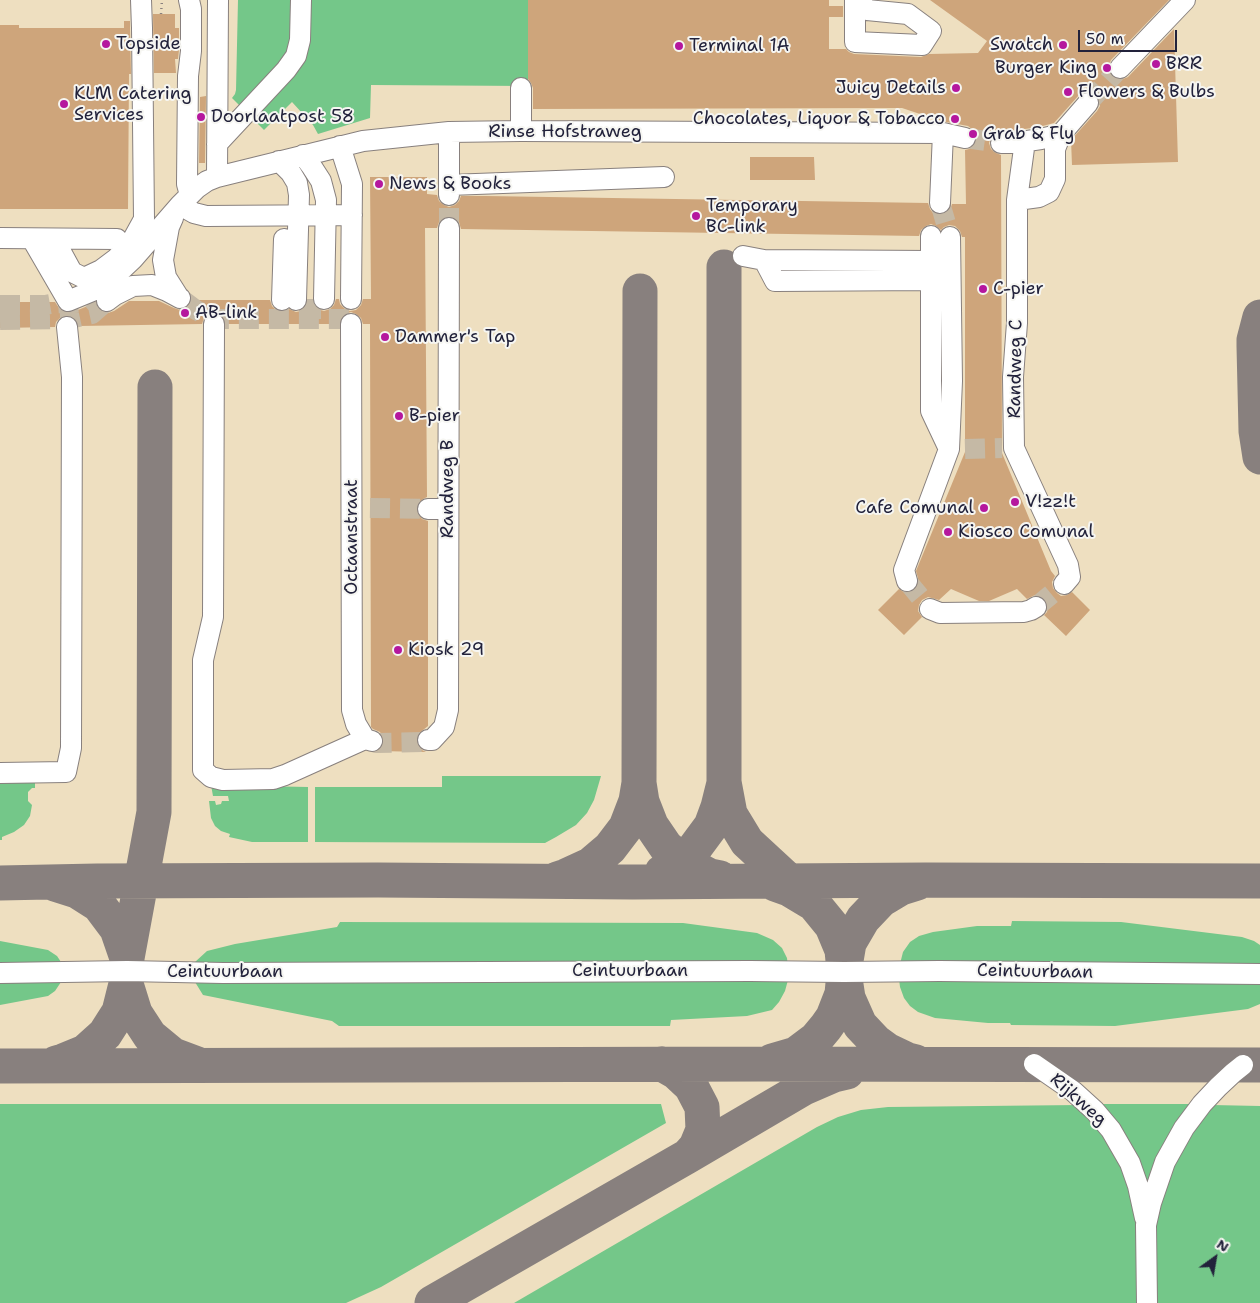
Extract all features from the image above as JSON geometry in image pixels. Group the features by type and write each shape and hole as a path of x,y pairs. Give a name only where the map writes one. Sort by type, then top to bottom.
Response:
{"lane":[{"path":"54,239 72,272 84,278 117,258 133,239 144,219 141,0"},
{"path":"189,0 192,51 188,76 187,184 185,200 194,213 206,216 352,215"},
{"path":"217,177 218,0"},
{"path":"217,144 286,70 296,56 300,40 301,0"},
{"path":"855,0 855,42 922,45 931,31 908,14 867,10 863,6 862,0"},
{"path":"1120,68 1186,0"},
{"path":"521,88 521,131"},
{"path":"1017,200 1039,197 1049,192 1055,179 1055,149 1060,134 1088,103"},
{"name":"Rinse Hofstraweg","path":"32,239 68,301 102,287 115,276 133,259 185,200 207,181 363,141 449,132 521,131 943,133 965,138"},
{"path":"449,132 449,190 664,178"},
{"path":"940,204 943,133"},
{"path":"1001,143 1041,139 1060,134"},
{"name":"Randweg C","path":"1024,141 1017,200 1017,323 1008,448 1068,565 1070,577 1064,584"},
{"path":"340,146 352,184 351,299"},
{"path":"305,215 304,299 305,215 286,192 280,176 285,160 312,167 321,181 326,200 305,215"},
{"name":"Rinse Hofstraweg","path":"107,301 114,295 132,286 152,285 181,298 166,277 163,260 169,227 185,200"},
{"name":"Randweg B","path":"428,740 432,740 444,727 448,710 449,228"},
{"path":"906,581 904,570 957,449 940,236 931,270 931,411 957,449"},
{"path":"0,238 117,239"},
{"path":"743,256 764,260 877,260 931,270"},
{"path":"764,260 775,281 877,280 931,270"},
{"path":"824,260 825,281"},
{"path":"877,260 877,280"},
{"name":"Octaanstraat","path":"214,324 213,617 202,660 204,770 211,776 223,780 273,779 368,740 356,724 352,710 361,508 352,324"},
{"path":"0,773 66,772 71,748 72,377 68,327"},
{"path":"428,509 448,509"},
{"path":"930,609 940,613 1024,612 1036,607"},
{"name":"Ceintuurbaan","path":"0,973 127,971 233,973 844,972 939,970 1260,974"},
{"name":"Rijkweg","path":"1034,1064 1073,1091 1095,1110 1125,1152 1142,1200 1146,1225 1147,1303"},
{"name":"Rijkweg","path":"1146,1225 1148,1211 1159,1178 1178,1137 1214,1091 1243,1065"}],"path":[{"path":"161,14 162,0"}],"green space":[{"path":"238,0 528,0 528,86 371,85 370,118 318,134 313,125 292,102 264,130 232,98 236,90"},
{"path":"442,776 601,776 594,800 587,813 576,825 545,843 315,842 315,787 442,787"},
{"path":"0,781 35,781 35,788 28,792 28,801 32,805 30,816 24,825 2,837 2,840 0,840"},
{"path":"211,785 308,787 308,842 252,842 229,837 230,834 221,831 215,826 211,818 209,801 215,801 216,805 221,804 222,801 229,801 228,796 213,796"},
{"path":"1012,921 1121,922 1242,937 1260,945 1260,968 899,968 903,952 910,942 919,936 933,932 977,926 1011,926"},
{"path":"340,922 683,923 757,933 773,940 782,948 787,958 788,968 193,968 195,962 207,951 235,944 337,927"},
{"path":"0,941 48,950 57,956 62,968 0,968"},
{"path":"0,978 62,978 55,991 48,996 0,1005"},
{"path":"899,979 1260,980 1260,1004 1248,1009 1115,1026 1011,1025 1010,1023 935,1018 918,1012 904,998"},
{"path":"788,980 785,991 772,1010 747,1016 671,1020 670,1026 339,1026 332,1021 203,995 195,982"},
{"path":"0,1104 661,1104 666,1123 381,1287 346,1303 0,1303"},
{"path":"1095,1104 1196,1104 1146,1201"},
{"path":"1079,1105 1116,1152 1134,1203 1139,1239 1141,1303 514,1303 817,1127 838,1117 861,1110 888,1107"},
{"path":"1212,1105 1260,1106 1260,1303 1152,1303 1155,1207 1177,1151"}],"building":[{"path":"528,0 829,0 829,6 843,6 843,17 829,17 829,49 846,49 854,54 921,57 929,54 978,53 987,41 930,0 1169,0 1111,60 1109,71 1111,76 1117,79 1128,77 1174,29 1178,162 1072,165 1071,140 1100,106 1096,94 1090,91 1079,95 1054,123 996,133 991,137 989,143 991,149 1001,155 1002,453 1051,571 1055,576 1052,582 1053,588 1061,596 1072,592 1090,610 1066,636 1044,615 1047,612 1048,606 1042,597 1035,595 1027,599 1017,589 989,601 979,601 951,589 939,600 928,597 922,600 919,605 918,611 922,617 904,635 878,610 899,589 910,593 915,590 918,584 916,571 965,452 965,237 962,237 960,231 955,226 949,225 941,230 931,224 921,230 919,236 461,229 459,222 449,216 439,222 437,228 425,228 427,497 418,503 416,509 422,519 428,521 428,726 418,734 416,740 418,746 426,752 378,751 383,745 384,739 380,732 371,727 370,324 363,324 361,318 351,312 345,314 339,324 226,324 220,314 214,312 204,318 202,324 79,326 72,316 66,315 56,322 55,327 0,328 0,302 55,302 61,311 67,313 95,303 102,312 108,313 129,301 159,301 180,310 187,308 191,300 270,300 276,310 282,312 289,309 296,312 306,307 308,299 312,299 317,309 324,311 330,309 336,299 339,299 340,304 345,309 350,311 356,310 361,305 363,299 371,299 370,177 427,177 427,194 437,195 439,201 449,207 455,205 461,196 928,203 933,213 940,215 950,210 952,204 966,204 965,150 973,146 976,141 976,135 973,130 968,126 941,121 902,108 533,109 533,88 528,79"},
{"path":"153,14 175,14 175,28 179,28 178,59 175,59 176,73 154,73"},
{"name":"KLM Catering Services","path":"124,21 130,21 131,74 129,74 128,209 0,209 0,25 19,25 19,28 124,28"},
{"path":"206,96 205,163 199,163 200,97"},
{"path":"750,157 814,157 815,180 750,180"}],"taxiway":[{"path":"724,267 724,782 730,814 747,842 799,890"},
{"path":"557,879 590,865 610,848 626,827 636,801 639,783 640,291"},
{"path":"1260,317 1254,340 1256,431 1260,457"},
{"path":"56,1063 85,1052 105,1034 119,1012 126,984 127,958 154,812 155,387"},
{"path":"639,783 642,802 651,825 666,847 687,864 710,876 720,878"},
{"path":"662,872 682,860 694,849 711,826 724,783"},
{"path":"0,883 378,880 633,882 926,880 1260,881"},
{"path":"772,1061 796,1054 816,1039 826,1027 833,1017 842,994 849,943 863,919 881,900 901,888 917,883"},
{"path":"55,884 77,891 99,905 117,929 127,958"},
{"path":"775,884 789,889 814,904 832,926 842,950 848,998 860,1025 876,1042 887,1050 916,1062"},
{"path":"126,984 135,1013 150,1036 173,1055 197,1064"},
{"path":"662,1064 676,1072 691,1086 702,1107 703,1130 696,1147 688,1156"},
{"path":"0,1066 1260,1065"},
{"path":"432,1303 804,1088 834,1075 847,1072"}],"tunnel":[{"path":"1088,103 1120,68"},
{"path":"965,138 1001,143"},
{"path":"449,195 449,228"},
{"path":"940,203 950,237"},
{"path":"311,299 311,319"},
{"path":"0,305 45,305 68,301 69,317"},
{"path":"0,320 69,319 92,314 107,301"},
{"path":"184,301 196,310 214,319 351,319"},
{"path":"965,449 1002,448"},
{"path":"370,508 428,509"},
{"path":"907,581 930,609"},
{"path":"1036,607 1064,584"},
{"path":"372,741 376,743 423,742 428,740"}],"place":[{"name":"Topside","path":"106,44"},
{"name":"Swatch","path":"1063,45"},
{"name":"Terminal 1A","path":"679,46"},
{"name":"BRR","path":"1156,64"},
{"name":"Burger King","path":"1107,68"},
{"name":"Juicy Details","path":"956,88"},
{"name":"Flowers & Bulbs","path":"1068,92"},
{"name":"KLM Catering Services","path":"64,104"},
{"name":"Doorlaatpost 58","path":"201,117"},
{"name":"Chocolates, Liquor & Tobacco","path":"955,119"},
{"name":"Grab & Fly","path":"973,134"},
{"name":"News & Books","path":"379,184"},
{"name":"Temporary BC-link","path":"696,216"},
{"name":"C-pier","path":"983,289"},
{"name":"AB-link","path":"185,313"},
{"name":"Dammer's Tap","path":"385,337"},
{"name":"B-pier","path":"399,416"},
{"name":"V!zz!t","path":"1015,502"},
{"name":"Cafe Comunal","path":"984,508"},
{"name":"Kiosco Comunal","path":"948,532"},
{"name":"Kiosk 29","path":"398,650"}]}
